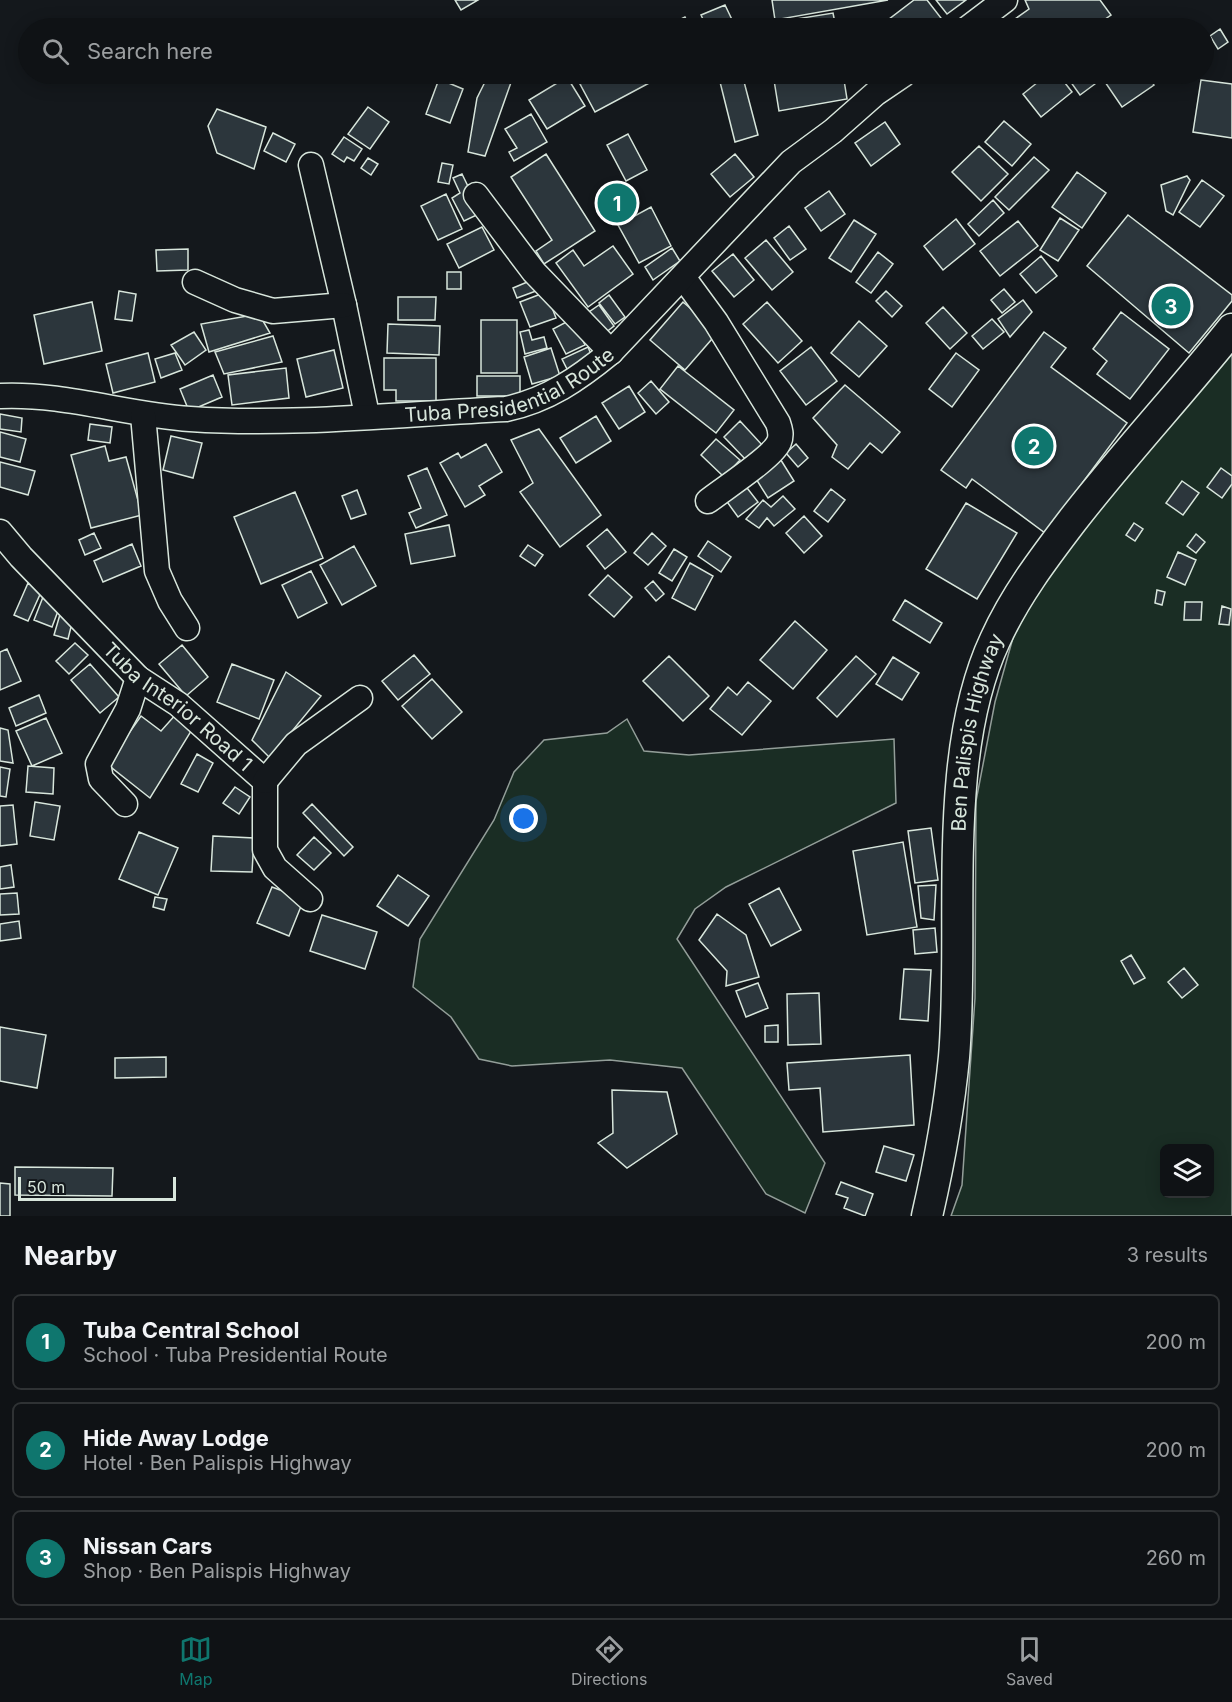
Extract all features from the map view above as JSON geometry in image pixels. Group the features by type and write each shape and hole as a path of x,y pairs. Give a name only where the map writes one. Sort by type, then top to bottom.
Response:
{"main road":[{"name":"Ben Palispis Highway","path":"927,1216 938,1169 954,1057 963,776 974,703 994,641 1037,567 1112,470 1232,329"}],"street":[{"path":"981,18 1005,0"},
{"name":"Tuba Presidential Route","path":"0,396 63,400 143,415 239,422 506,409 531,404 580,377 611,352 791,162 833,131 889,84"},
{"path":"311,165 367,415"},
{"path":"476,195 534,272 611,352"},
{"path":"683,277 716,321 778,423 781,434 780,440 769,453 708,501"},
{"path":"195,282 236,300 273,311 344,305"},
{"path":"143,415 157,572 170,601 187,628"},
{"name":"Tuba Interior Road 1","path":"0,532 21,557 138,678 178,704 265,782 265,850 275,868 310,899"},
{"path":"125,804 101,778 98,764 128,709 138,678"},
{"path":"265,782 296,744 360,698"}],"green space":[{"path":"1232,344 1232,1216 951,1216 962,1185 975,998 976,801 995,702 1018,620 1034,586"},
{"path":"627,719 644,751 689,755 894,739 896,803 726,887 695,909 677,939 825,1163 805,1213 766,1194 682,1068 610,1060 512,1066 479,1059 451,1017 413,987 420,939 494,820 514,772 544,740 607,733"}],"building":[{"path":"455,0 478,0 461,10"},
{"path":"772,0 888,0 786,18 775,18"},
{"path":"914,0 927,0 941,18 891,18"},
{"path":"936,0 966,0 947,14"},
{"path":"1025,0 1100,0 1111,15 1107,18 1016,18 1029,9"},
{"path":"725,5 731,18 702,18 701,15"},
{"path":"833,13 834,18 802,18"},
{"path":"1220,29 1228,42 1218,49 1214,42 1214,33"},
{"path":"1214,82 1232,84 1232,138 1193,132 1200,84 1214,84"},
{"path":"437,84 451,84 463,89 450,123 426,114"},
{"path":"484,84 510,84 485,156 468,152 477,98"},
{"path":"555,84 571,84 585,106 547,129 529,100"},
{"path":"580,84 647,84 595,112"},
{"path":"720,84 745,84 758,135 735,142"},
{"path":"775,84 845,84 847,99 779,111"},
{"path":"1036,84 1066,84 1072,92 1041,117 1023,94"},
{"path":"1072,84 1095,84 1080,95"},
{"path":"1106,84 1153,84 1154,85 1122,107"},
{"path":"368,107 389,122 370,149 348,134"},
{"path":"217,109 266,127 254,169 217,153 208,126"},
{"path":"531,114 547,142 514,161 509,152 517,148 505,129"},
{"path":"1004,121 1031,144 1012,166 985,142"},
{"path":"885,122 900,144 871,166 855,143"},
{"path":"273,133 295,144 286,162 264,151"},
{"path":"628,134 647,170 626,181 607,145"},
{"path":"344,137 362,149 354,161 347,157 344,162 332,154"},
{"path":"979,146 1008,174 981,201 952,172"},
{"path":"546,154 595,231 544,264 536,251 552,240 511,177"},
{"path":"735,154 754,177 730,197 711,174"},
{"path":"1034,157 1049,170 1009,210 995,197"},
{"path":"368,158 378,164 371,175 361,168"},
{"path":"442,163 453,165 449,184 438,182"},
{"path":"1077,172 1106,193 1082,228 1052,207"},
{"path":"462,174 481,213 464,221 452,198 460,193 453,178"},
{"path":"1187,176 1190,180 1173,215 1166,211 1161,185"},
{"path":"1202,180 1224,196 1200,227 1179,212"},
{"path":"829,191 845,214 821,231 805,208"},
{"path":"446,194 462,229 438,240 421,206"},
{"path":"993,200 1004,213 979,236 968,224"},
{"path":"651,207 671,246 639,263 618,225"},
{"path":"1128,215 1232,295 1232,301 1189,353 1087,266"},
{"path":"1060,218 1079,230 1058,261 1040,250"},
{"path":"956,219 975,244 943,270 924,246"},
{"path":"854,220 876,234 851,272 829,258"},
{"path":"1018,221 1038,246 1000,276 980,251"},
{"path":"789,226 806,249 790,260 774,238"},
{"path":"482,227 494,250 459,268 447,244"},
{"path":"766,240 793,272 772,290 745,258"},
{"path":"613,246 633,274 588,307 556,263 573,250 584,266"},
{"path":"672,248 680,261 653,280 645,267"},
{"path":"188,249 188,270 157,271 156,250"},
{"path":"878,252 893,264 871,293 856,282"},
{"path":"733,254 754,280 734,297 712,271"},
{"path":"1041,256 1057,276 1036,293 1020,274"},
{"path":"447,272 461,272 461,289 447,289"},
{"path":"532,280 536,291 517,298 513,288"},
{"path":"1004,289 1015,302 1002,313 991,300"},
{"path":"119,291 136,294 132,321 115,319"},
{"path":"886,291 902,306 892,317 876,301"},
{"path":"546,292 556,318 530,327 520,302"},
{"path":"609,295 625,317 615,324 599,303"},
{"path":"398,297 436,297 435,320 398,320"},
{"path":"1023,300 1032,312 1010,337 998,319"},
{"path":"92,302 102,351 44,364 34,315"},
{"path":"683,302 718,332 685,370 650,340"},
{"path":"767,302 802,341 778,363 743,324"},
{"path":"599,305 614,326 605,333 589,312"},
{"path":"943,307 967,333 950,349 926,323"},
{"path":"1121,312 1169,349 1130,399 1097,374 1107,361 1093,349"},
{"path":"259,314 270,333 209,352 201,324"},
{"path":"572,319 585,345 566,354 553,329"},
{"path":"992,319 1004,332 983,349 972,336"},
{"path":"481,320 517,320 517,373 481,373"},
{"path":"859,321 887,346 859,377 831,353"},
{"path":"388,324 440,326 439,355 387,353"},
{"path":"529,330 532,340 544,337 547,348 525,354 520,332"},
{"path":"194,332 206,350 185,365 171,345"},
{"path":"1044,332 1066,348 1051,367 1127,423 1045,533 972,479 966,488 941,470"},
{"path":"273,336 282,362 224,374 215,352"},
{"path":"588,347 593,359 568,371 562,359"},
{"path":"811,347 837,381 806,405 780,371"},
{"path":"551,348 560,376 532,384 524,357"},
{"path":"334,350 343,388 306,397 297,359"},
{"path":"148,353 155,382 113,393 106,364"},
{"path":"175,353 182,370 161,378 155,359"},
{"path":"956,353 979,370 952,407 929,389"},
{"path":"384,358 436,358 436,401 396,401 396,390 384,390"},
{"path":"678,366 734,410 716,433 660,389"},
{"path":"286,368 289,398 232,405 228,375"},
{"path":"213,375 222,397 189,411 180,389"},
{"path":"477,376 520,376 520,396 477,396"},
{"path":"651,381 669,402 656,414 638,393"},
{"path":"845,385 900,432 882,453 870,443 848,469 832,457 837,445 813,418"},
{"path":"629,386 645,412 619,429 602,403"},
{"path":"0,414 22,418 21,432 0,429"},
{"path":"596,416 611,441 576,463 560,438"},
{"path":"740,421 764,447 748,462 724,437"},
{"path":"90,424 112,427 110,443 88,440"},
{"path":"539,429 601,515 560,547 520,492 533,483 511,440"},
{"path":"0,432 26,439 20,462 0,457"},
{"path":"171,436 202,443 193,478 163,470"},
{"path":"716,439 740,460 724,477 701,455"},
{"path":"486,444 502,472 479,486 485,495 465,507 440,463 458,453 461,458"},
{"path":"796,444 808,458 798,467 786,453"},
{"path":"105,446 109,461 126,457 142,515 91,528 71,455"},
{"path":"779,457 794,481 768,498 753,474"},
{"path":"0,462 35,471 28,495 0,487"},
{"path":"427,468 447,515 416,528 409,513 421,508 408,476"},
{"path":"1221,468 1232,476 1232,484 1222,498 1207,487"},
{"path":"1182,481 1199,493 1183,515 1166,503"},
{"path":"744,484 758,502 738,517 725,499"},
{"path":"831,489 845,500 828,522 814,511"},
{"path":"357,490 366,514 351,519 342,496"},
{"path":"295,492 323,558 261,584 234,517"},
{"path":"783,496 795,509 774,526 767,518 759,528 746,519 763,500 771,507"},
{"path":"966,503 1017,533 977,599 926,569"},
{"path":"804,516 822,536 804,553 786,533"},
{"path":"1134,523 1143,529 1135,541 1126,535"},
{"path":"449,525 455,556 411,564 405,534"},
{"path":"607,529 626,552 605,569 587,546"},
{"path":"94,533 101,548 85,555 79,540"},
{"path":"652,533 666,546 648,565 634,553"},
{"path":"1196,534 1205,542 1196,553 1187,546"},
{"path":"708,541 731,557 721,572 698,556"},
{"path":"132,544 141,566 103,582 94,561"},
{"path":"528,545 543,555 535,566 520,556"},
{"path":"354,546 376,586 342,605 320,565"},
{"path":"674,549 687,557 672,581 659,573"},
{"path":"1178,552 1196,560 1185,585 1167,577"},
{"path":"690,563 713,576 695,610 672,598"},
{"path":"311,571 327,603 298,618 282,585"},
{"path":"608,575 632,597 614,617 589,595"},
{"path":"653,581 664,594 656,601 645,588"},
{"path":"28,583 42,590 28,621 14,615"},
{"path":"1157,590 1165,592 1162,605 1155,603"},
{"path":"43,597 61,603 52,627 34,620"},
{"path":"905,600 942,623 930,643 893,620"},
{"path":"1185,602 1202,602 1201,620 1184,620"},
{"path":"1222,606 1231,609 1229,625 1219,624"},
{"path":"61,611 74,615 68,639 54,635"},
{"path":"795,621 827,650 793,689 760,660"},
{"path":"75,643 88,655 69,674 56,661"},
{"path":"182,645 208,677 186,696 159,664"},
{"path":"7,649 21,681 0,690 0,652"},
{"path":"414,655 430,674 398,700 382,681"},
{"path":"669,656 709,696 683,721 643,681"},
{"path":"856,656 876,674 837,717 817,698"},
{"path":"893,657 919,673 902,700 876,684"},
{"path":"90,664 119,697 100,713 71,680"},
{"path":"232,664 274,680 259,719 217,702"},
{"path":"286,672 321,696 270,758 252,740"},
{"path":"432,679 462,712 432,739 402,706"},
{"path":"748,682 771,701 742,735 710,709 728,687 737,695"},
{"path":"39,695 46,713 16,726 9,708"},
{"path":"177,713 193,728 150,798 107,764 141,716 161,731"},
{"path":"46,718 62,753 32,766 16,731"},
{"path":"0,728 8,730 13,763 0,761"},
{"path":"197,754 213,763 198,792 181,784"},
{"path":"28,766 54,768 53,794 26,792"},
{"path":"0,767 10,769 6,797 0,796"},
{"path":"235,787 250,797 239,814 223,803"},
{"path":"35,802 60,806 54,840 30,836"},
{"path":"312,804 353,847 344,856 303,813"},
{"path":"13,805 17,844 0,846 0,806"},
{"path":"931,828 938,880 915,883 908,831"},
{"path":"139,832 178,848 158,895 119,879"},
{"path":"213,836 254,838 252,872 211,871"},
{"path":"314,837 331,853 314,870 297,855"},
{"path":"903,842 917,927 867,935 853,851"},
{"path":"11,865 14,887 0,889 0,867"},
{"path":"398,875 429,896 408,926 377,906"},
{"path":"936,885 934,920 921,918 918,886"},
{"path":"272,887 304,899 289,936 257,923"},
{"path":"779,888 801,930 771,946 749,904"},
{"path":"17,893 19,914 0,915 0,894"},
{"path":"155,897 167,899 164,910 153,907"},
{"path":"717,914 746,935 759,977 726,986 727,971 699,940"},
{"path":"322,915 377,932 365,969 310,951"},
{"path":"19,921 21,938 0,941 0,924"},
{"path":"935,928 937,952 915,954 913,930"},
{"path":"1131,955 1145,978 1134,984 1121,961"},
{"path":"1184,968 1198,985 1182,998 1168,982"},
{"path":"904,969 931,970 928,1021 900,1019"},
{"path":"758,983 768,1008 746,1017 736,991"},
{"path":"819,993 821,1044 788,1045 787,994"},
{"path":"778,1025 778,1042 765,1042 765,1026"},
{"path":"0,1027 46,1035 37,1088 0,1081"},
{"path":"910,1055 914,1125 823,1132 820,1088 789,1090 787,1063"},
{"path":"166,1057 166,1077 115,1078 115,1058"},
{"path":"612,1090 667,1092 677,1134 627,1168 598,1143 613,1133"},
{"path":"884,1146 914,1155 906,1181 876,1172"},
{"path":"15,1167 113,1168 112,1196 15,1195"},
{"path":"841,1182 873,1194 865,1216 844,1208 848,1198 836,1194"},
{"path":"0,1183 10,1184 10,1216 0,1216"}],"place":[{"name":"Tuba Central School","path":"617,203"},
{"name":"Nissan Cars","path":"1171,306"},
{"name":"Hide Away Lodge","path":"1034,446"}]}
